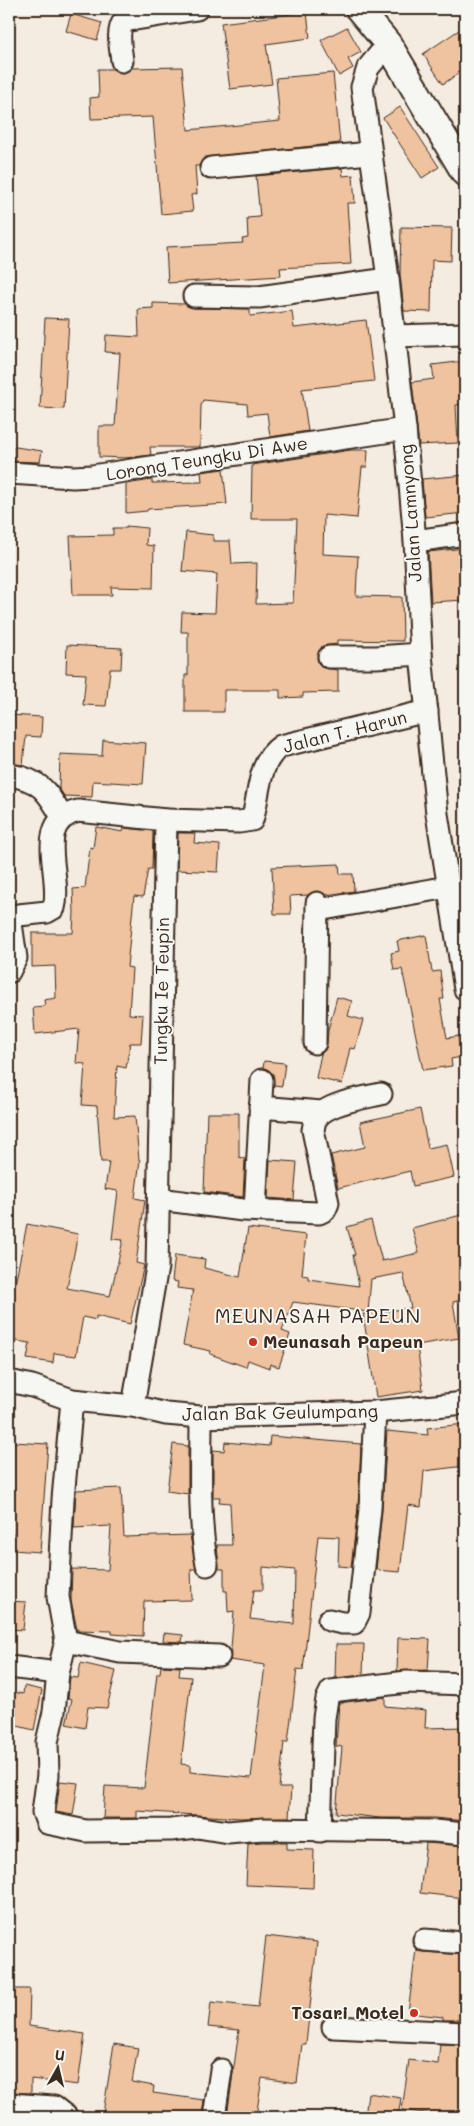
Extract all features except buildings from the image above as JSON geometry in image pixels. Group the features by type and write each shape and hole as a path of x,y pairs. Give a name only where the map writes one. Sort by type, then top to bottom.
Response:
{"street":[{"path":"122,61 120,32 124,21 197,9"},
{"path":"359,9 388,44 465,173"},
{"name":"Jalan Lamnyong","path":"388,44 368,68 362,87 388,279 405,429 415,541 420,654 436,814 465,989"},
{"path":"211,168 370,153"},
{"path":"194,296 259,297 388,279"},
{"path":"394,336 465,334"},
{"name":"Lorong Teungku Di Awe","path":"9,473 73,477 92,476 405,429"},
{"path":"415,541 465,534"},
{"path":"330,657 376,657 420,654"},
{"name":"Jalan T. Harun","path":"166,820 239,822 252,820 266,761 273,751 281,746 427,711"},
{"path":"9,775 31,780 42,787 51,798 62,818"},
{"path":"9,972 16,958 9,916 47,912 54,908 52,842 54,829 62,818 67,814 78,811 166,820"},
{"name":"Tungku Ie Teupin","path":"133,1406 157,1267 166,820"},
{"path":"315,1043 318,907 448,887"},
{"path":"255,1210 262,1080"},
{"path":"159,1199 310,1214 325,1210 328,1203 313,1130 315,1119 322,1112 334,1106 381,1094"},
{"path":"260,1107 322,1112"},
{"name":"Jalan Bak Geulumpang","path":"9,1381 32,1386 72,1400 133,1406 166,1414 201,1417 375,1412 465,1404"},
{"path":"72,1400 63,1499 58,1597 66,1641 58,1673 54,1712 47,1742 48,1775 43,1812 48,1823 86,1831 171,1830 197,1827 228,1832 263,1829 434,1831 465,1834"},
{"path":"329,1620 354,1623 359,1613 370,1509 375,1412"},
{"path":"201,1417 200,1489 204,1550 207,1565"},
{"path":"66,1641 120,1652 218,1656"},
{"path":"9,1668 58,1673"},
{"path":"320,1831 324,1718 327,1699 331,1691 407,1682 465,1684"},
{"path":"424,1940 465,1943"},
{"path":"333,2027 465,2034"},
{"path":"214,2117 221,2070"},
{"path":"9,2104 54,2108 67,2117"}],"place":[{"name":"Meunasah Papeun","path":"253,1342"},
{"name":"Tosari Motel","path":"414,2013"}],"district":[{"name":"MEUNASAH PAPEUN","path":"318,1316"}]}
